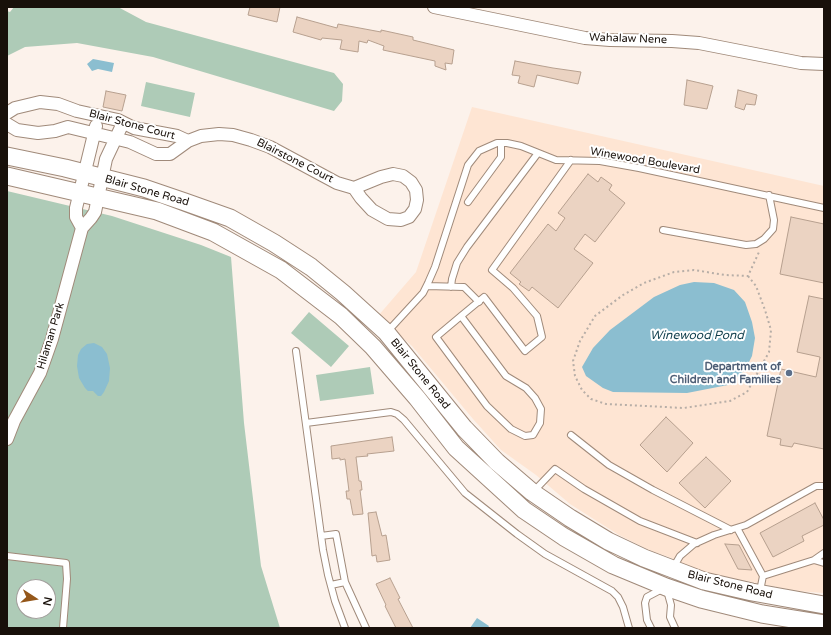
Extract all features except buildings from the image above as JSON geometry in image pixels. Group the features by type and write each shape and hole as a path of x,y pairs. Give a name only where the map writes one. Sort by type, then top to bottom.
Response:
{"main road":[{"name":"Blair Stone Road","path":"7,156 84,173 150,190 230,218 274,243 311,267 343,292 386,332 464,428 497,462 532,492 570,518 608,541 644,558 704,581 760,594 824,605"},
{"name":"Blair Stone Road","path":"7,176 157,211 213,232 281,270 341,316 373,347 456,448 520,506 564,537 613,565 666,587 701,599 762,614 824,624"},
{"path":"373,347 386,332"},
{"path":"520,506 532,492"},
{"path":"666,587 672,569"}],"street":[{"name":"Wahalaw Nene","path":"434,7 585,38 699,43 801,64 824,64"},
{"name":"Blair Stone Court","path":"7,113 15,108 40,102 58,104 77,111 123,122 134,128 177,136 188,141 170,154 156,154 130,142 68,127 55,131 38,133 18,130 7,124"},
{"path":"82,228 76,217 76,208 98,115"},
{"path":"98,197 106,159 123,122"},
{"name":"Blairstone Court","path":"188,141 201,136 219,134 251,140 270,147 337,183 354,188"},
{"path":"393,174 403,176 412,182 416,190 417,200 415,209 409,217 402,220 388,219 372,210 354,188 381,177 393,174"},
{"name":"Hilaman Park","path":"7,439 14,421 40,373 45,360 52,340 82,228 95,212 98,197"}],"lane":[{"name":"Winewood Boulevard","path":"386,332 423,293 427,286 468,166 479,151 497,143 507,143 521,146 556,160 600,161 769,195 824,208"},
{"path":"468,202 501,157 501,143"},
{"path":"451,287 457,263 467,247 538,153"},
{"path":"461,316 506,376 526,388 535,398 541,409 540,424 534,435 525,436 511,429 488,406 436,337 461,316 479,302 484,297 525,351 542,337 537,316 513,288 492,270 571,160"},
{"path":"663,230 746,245 756,244 764,239 773,229 774,220 769,195"},
{"path":"427,286 464,287 479,302"},
{"path":"296,351 321,536 331,585 346,628"},
{"path":"306,423 392,412 397,414 404,420 465,493 545,554 612,591 618,597 623,607 629,628"},
{"path":"571,436 608,465 659,494 734,529 763,576 760,594"},
{"path":"532,492 555,469 607,503 640,521 696,543"},
{"path":"672,569 680,556 696,543 746,525 816,486 824,486"},
{"path":"321,536 336,534 345,582 366,628"},
{"path":"763,576 814,560 824,553"},
{"path":"7,556 66,563 67,579 63,628"},
{"path":"814,560 824,564"},
{"path":"331,585 345,582"},
{"path":"651,628 647,620 645,603 647,597 666,587 671,605 670,616 675,628"}],"path":[{"path":"748,276 764,239"},
{"path":"694,270 748,276 756,286 771,330 769,352 747,392 730,401 676,408 606,404 591,399 582,390 576,376 573,361 580,341 595,316 623,294 644,283 674,272 694,270"}],"shaded area":[{"path":"472,107 824,186 824,593 797,591 701,572 669,557 651,551 619,535 570,504 536,475 501,450 412,346 378,316 416,272"}],"green space":[{"path":"14,7 118,7 146,22 334,73 343,84 342,101 334,111 153,57 77,43 25,47 7,56 7,11 10,12"},
{"path":"146,82 195,93 190,117 141,106"},
{"path":"7,191 112,216 201,245 231,257 244,423 261,566 280,628 7,628"},
{"path":"309,312 349,346 331,367 291,333"},
{"path":"370,367 374,394 320,401 316,375"}],"water":[{"path":"93,59 114,63 112,72 98,69 92,71 87,64"},
{"name":"Winewood Pond","path":"694,282 714,283 734,290 745,302 752,322 755,338 752,356 745,370 728,385 687,393 613,392 603,388 586,376 582,367 593,348 610,330 654,297 680,285"},
{"path":"94,343 102,347 107,354 110,368 109,381 101,396 98,396 93,391 88,391 85,388 79,378 77,366 78,355 81,349 87,344"},
{"path":"477,618 489,626 488,628 470,628"}],"place":[{"name":"Department of Children and Families","path":"789,373"}]}
